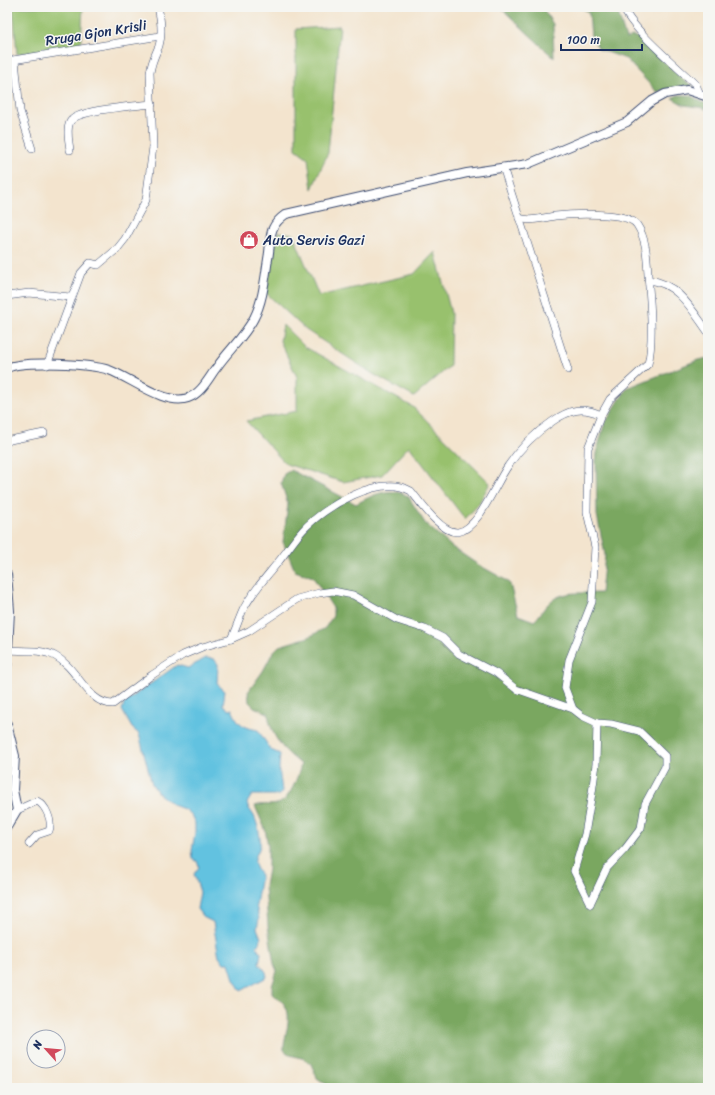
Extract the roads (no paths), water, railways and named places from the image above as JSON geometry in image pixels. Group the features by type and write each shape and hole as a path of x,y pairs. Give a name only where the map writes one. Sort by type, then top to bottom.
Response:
{"street":[{"name":"Rruga Gjon Krisli","path":"7,61 160,36 161,25 158,7"},
{"path":"623,7 626,15 638,30 696,85 700,94"},
{"path":"47,365 70,297 81,272 86,265 90,263 98,265 117,249 125,239 146,200 153,147 150,74 151,63 160,36"},
{"path":"15,60 20,111 32,149"},
{"path":"7,368 22,364 101,368 164,396 182,399 189,397 204,384 254,319 268,258 270,232 276,222 286,214 467,173 528,164 621,125 632,119 658,97 681,90 708,97"},
{"path":"70,150 68,126 71,120 75,117 91,112 152,104"},
{"path":"503,168 568,370"},
{"path":"519,218 529,220 571,214 602,215 631,219 637,224 644,237 648,280 650,335 648,364 610,399 601,415 588,448 587,512 595,547 592,602 568,660 566,671 565,688 573,709"},
{"path":"648,280 664,283 680,296 708,332"},
{"path":"7,296 29,293 70,297"},
{"path":"231,639 244,607 262,581 303,530 337,504 371,488 383,486 406,488 411,491 432,517 450,530 456,532 463,530 469,527 480,514 508,465 542,429 573,410 583,409 601,415"},
{"path":"7,442 10,440 44,433"},
{"path":"7,574 7,668"},
{"path":"8,645 55,656 75,672 96,699 105,704 113,704 152,675 184,656 202,647 231,639 261,625 297,599 319,593 333,592 353,595 397,620 425,629 443,638 459,654 496,673 516,689 573,709 597,723 611,724 639,731 665,756 665,767 645,804 641,828 625,849 607,868 590,904 574,871 585,834 592,793 596,764 597,723"},
{"path":"7,724 15,756 13,790 17,810"},
{"path":"7,763 15,756"},
{"path":"7,828 17,810 37,801 42,804 50,819 49,831 37,835 29,844"}],"water":[{"path":"206,658 214,659 218,664 217,684 225,691 223,705 229,710 232,709 236,718 241,724 248,728 258,730 271,750 280,754 279,768 282,791 280,795 252,795 247,803 256,821 260,838 255,864 261,875 256,905 259,919 257,928 261,938 260,943 256,946 261,953 259,963 266,972 267,977 241,991 234,979 229,963 224,963 219,957 213,922 203,917 197,909 200,892 194,874 199,867 197,861 193,859 192,850 195,823 191,815 184,809 173,805 158,793 152,784 139,734 132,728 122,710 124,704 128,700 177,665 188,668"}],"place":[{"name":"Auto Servis Gazi","path":"249,240"}]}
